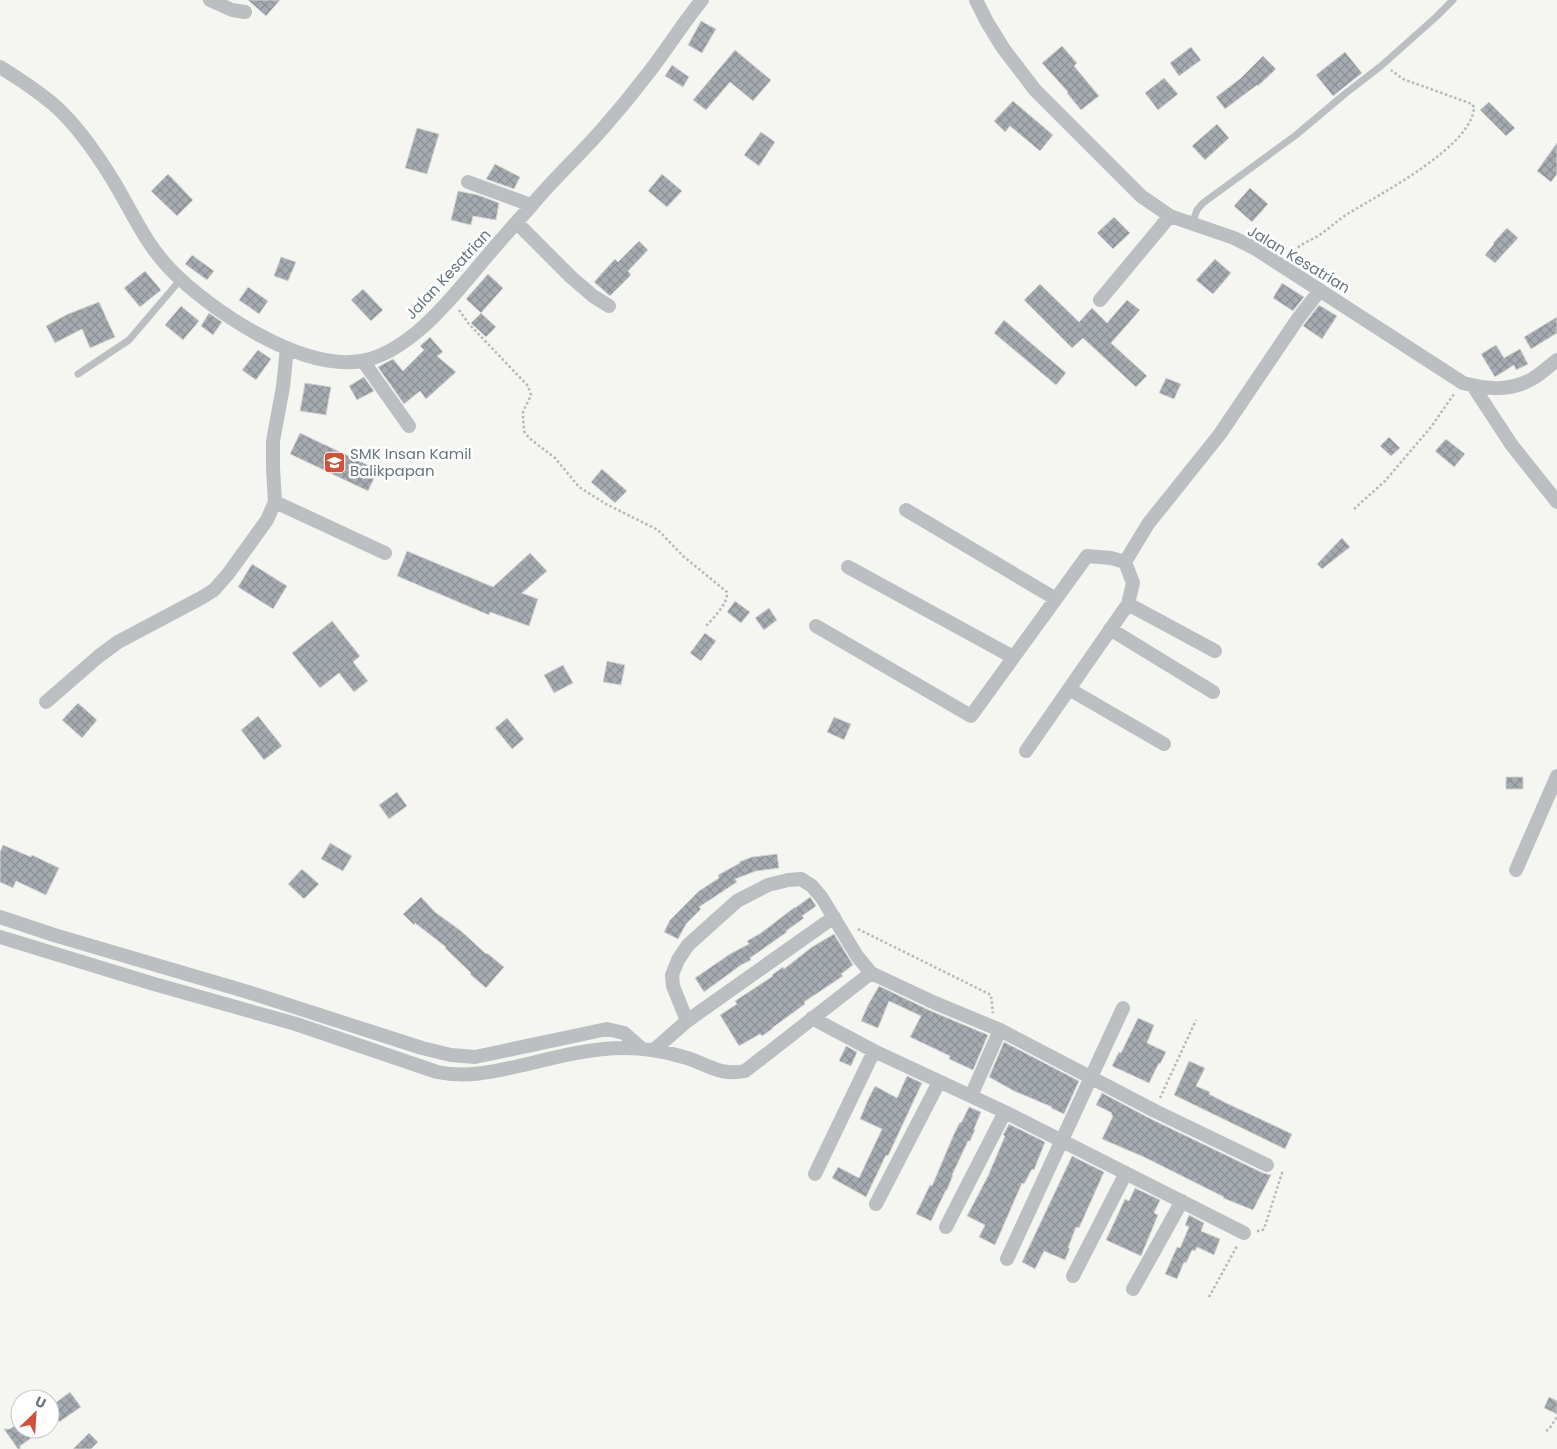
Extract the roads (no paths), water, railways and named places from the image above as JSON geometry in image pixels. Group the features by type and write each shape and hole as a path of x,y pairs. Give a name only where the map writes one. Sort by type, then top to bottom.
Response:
{"street":[{"path":"210,0 232,10 245,12"},
{"name":"Jalan Kesatrian","path":"0,67 48,100 75,127 114,182 154,251 202,297 258,334 288,348 317,358 346,362 363,361 382,355 410,338 450,300 531,205 605,126 647,76 702,0"},
{"name":"Jalan Kesatrian","path":"976,0 1003,48 1035,90 1141,196 1170,216 1227,236 1256,249 1468,384 1494,389 1517,385 1532,379 1557,360"},
{"path":"468,182 531,205"},
{"path":"1100,300 1170,216"},
{"path":"517,223 571,277 593,296 609,306"},
{"path":"1125,562 1148,524 1220,434 1297,320 1320,290"},
{"path":"46,702 118,642 214,590 228,574 267,520 275,502 273,441 288,348"},
{"path":"363,361 409,426"},
{"path":"1468,384 1511,444 1555,497"},
{"path":"275,502 385,553"},
{"path":"906,510 1056,599"},
{"path":"816,626 971,716 1087,556 1111,558 1125,562"},
{"path":"1026,750 1128,604 1133,583 1125,562"},
{"path":"848,567 1013,657"},
{"path":"1128,604 1214,651"},
{"path":"1110,629 1213,692"},
{"path":"1069,689 1164,744"},
{"path":"1516,870 1557,776"},
{"path":"687,1021 673,986 672,975 688,945 737,901 768,885 801,879 812,886 822,898 857,956 871,973 997,1030 1155,1111 1267,1165"},
{"path":"0,917 63,938 248,992 422,1048 451,1055 475,1057 607,1029 624,1033 641,1048"},
{"path":"655,1049 687,1021 834,917"},
{"path":"0,936 154,984 296,1024 437,1072 448,1074 473,1075 495,1072 533,1062 607,1048 655,1049 688,1058 732,1074 745,1071 871,973"},
{"path":"1007,1259 1123,1008"},
{"path":"812,1018 874,1051 1005,1112 1244,1233"},
{"path":"971,1096 997,1030"},
{"path":"815,1174 874,1051"},
{"path":"876,1204 939,1082"},
{"path":"946,1227 1005,1112"},
{"path":"1073,1276 1126,1173"},
{"path":"1133,1289 1182,1201"}],"lane":[{"path":"1192,224 1197,210 1203,204 1296,135 1384,63 1436,18 1453,0"},
{"path":"78,374 129,340 181,278"}],"place":[{"name":"SMK Insan Kamil Balikpapan","path":"334,462"}]}
